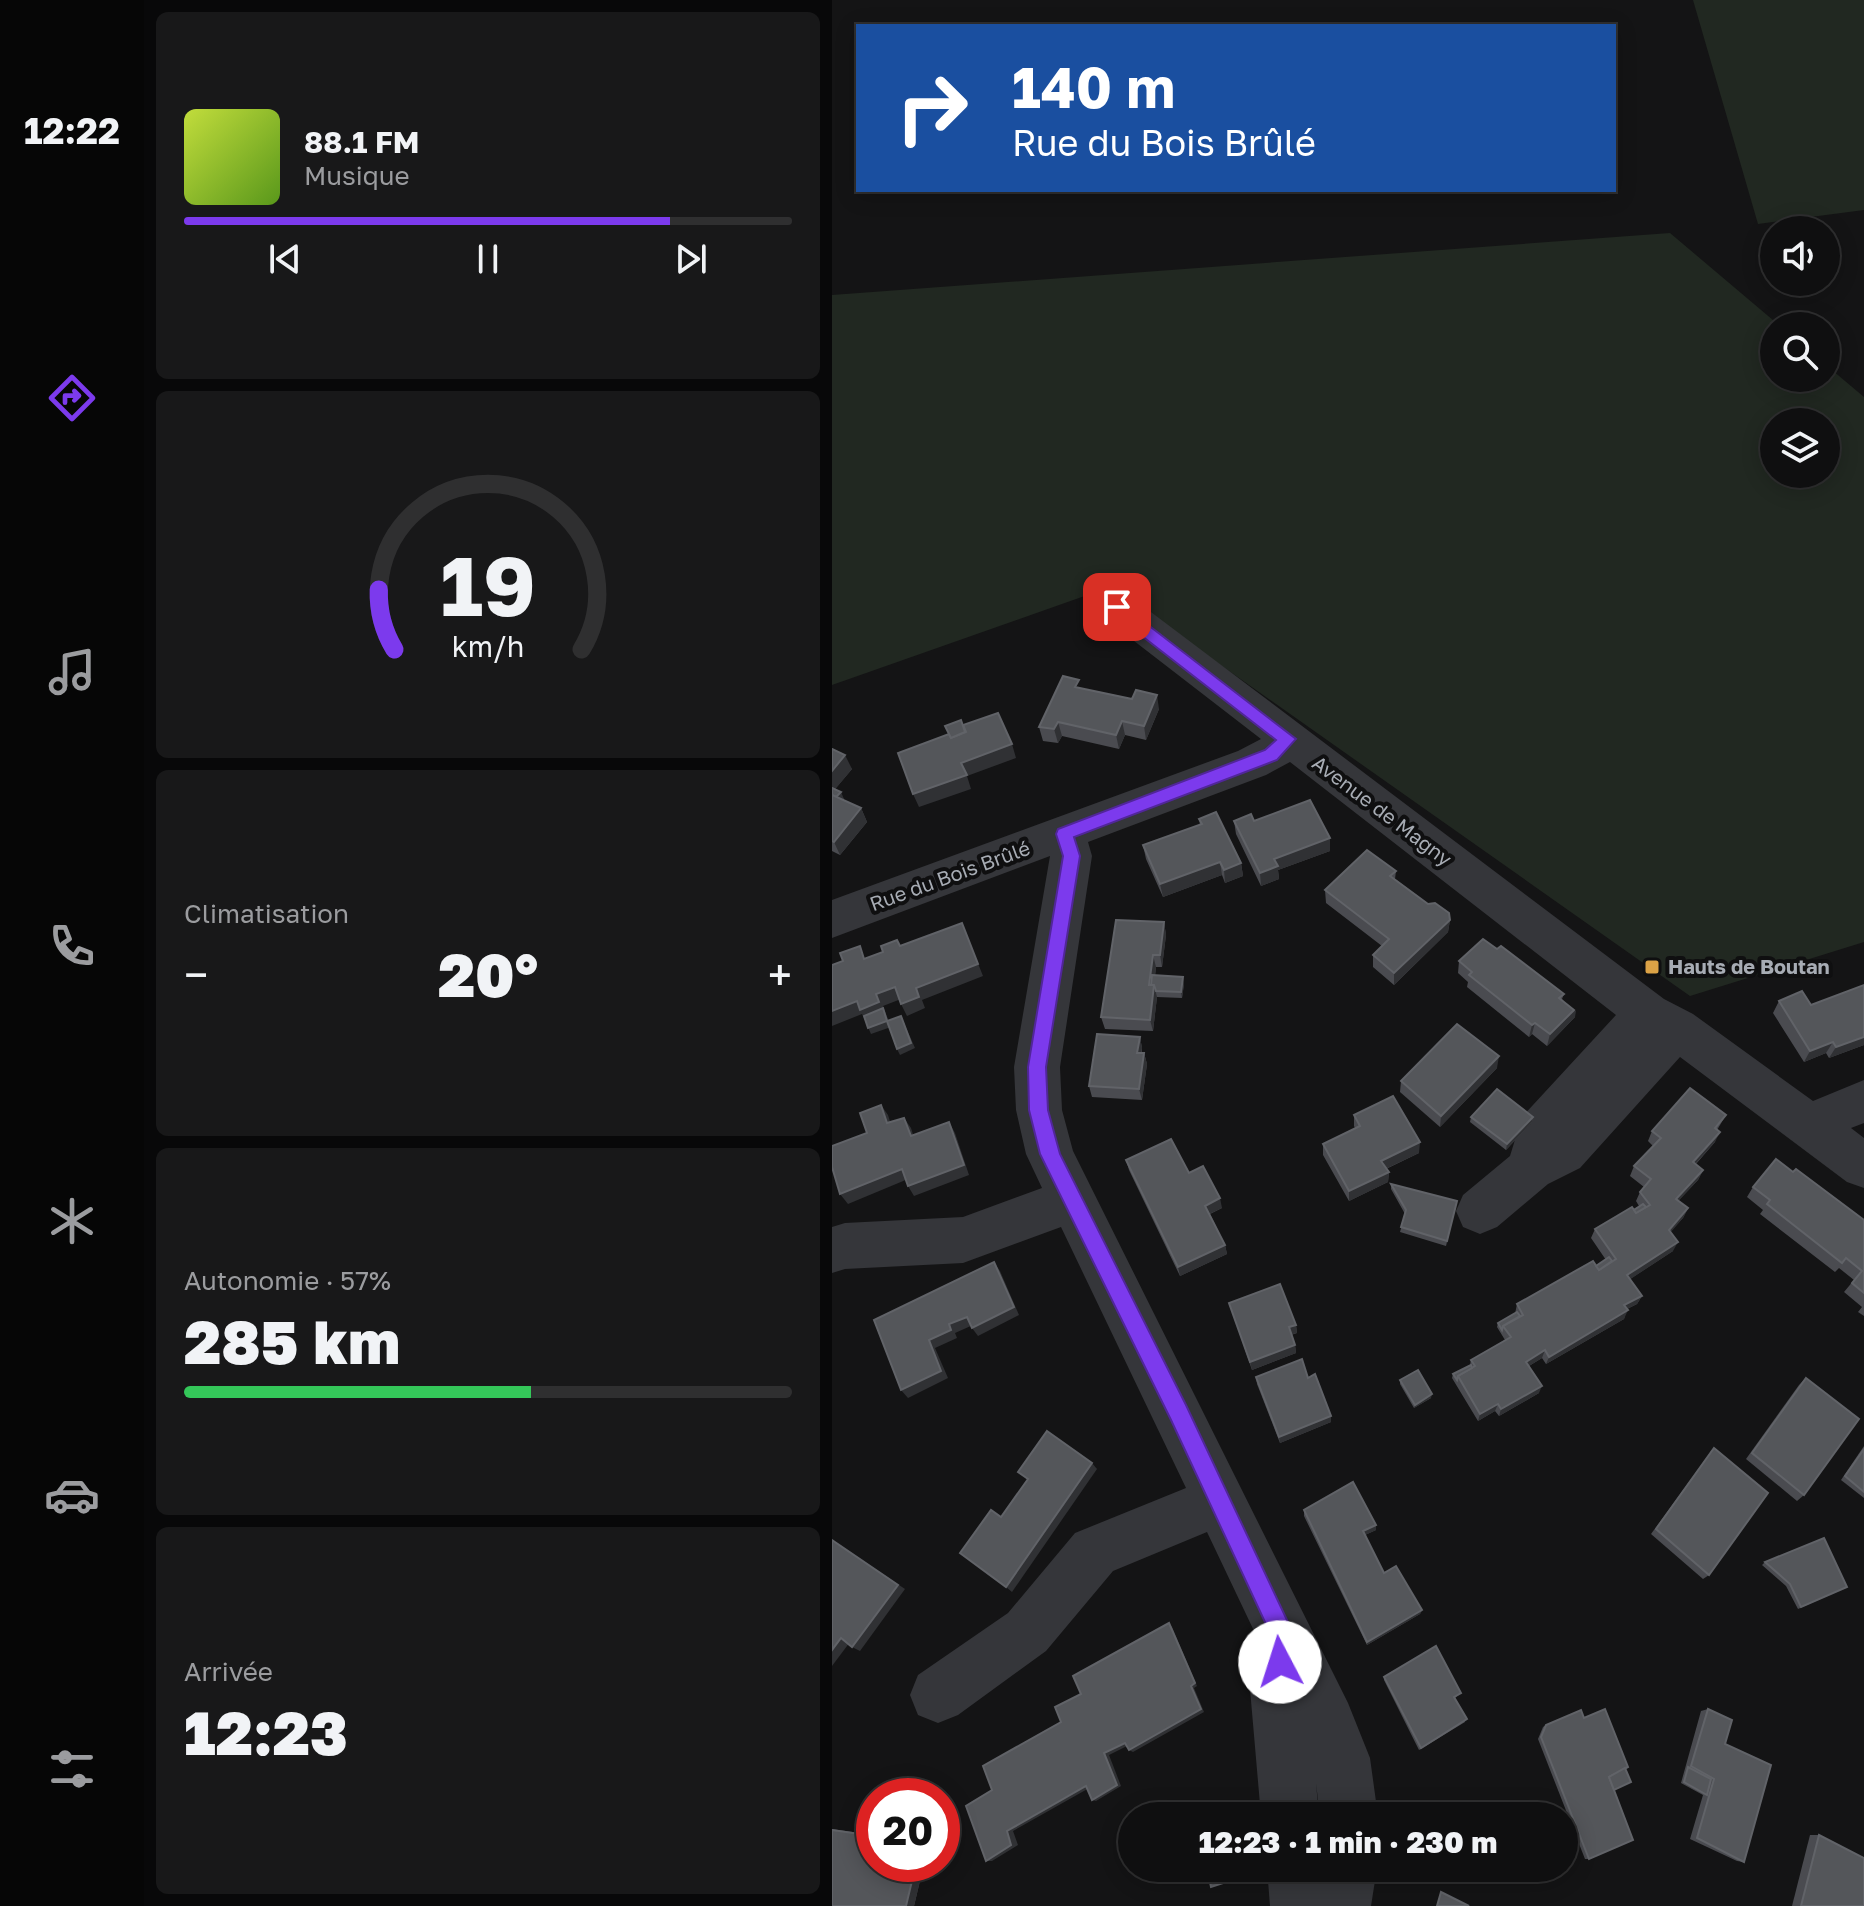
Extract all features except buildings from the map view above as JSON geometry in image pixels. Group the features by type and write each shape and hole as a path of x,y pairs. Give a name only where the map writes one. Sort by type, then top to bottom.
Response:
{"street":[{"name":"Avenue de Magny","path":"1117,607 1662,1020 1864,1166"},
{"name":"Rue du Bois Brûlé","path":"832,919 1271,755 1288,739"},
{"path":"1065,834 1071,856 1037,1067 1039,1110 1050,1154 1332,1734 1341,1758 1347,1802"},
{"path":"1480,1211 1531,1168 1563,1152 1662,1020"},
{"path":"1816,1130 1830,1115 1864,1101"},
{"path":"832,1250 845,1246 963,1240 1071,1200"},
{"path":"938,1695 1027,1632 1094,1552 1219,1501"},
{"path":"1282,1635 1278,1689 1289,1802"},
{"path":"1297,1882 1300,1906"},
{"path":"1341,1906 1345,1882"}],"shaded area":[{"path":"1693,0 1864,0 1864,210 1819,216 1760,216 1758,224"},
{"path":"1670,233 1763,312 1760,312 1760,392 1840,392 1840,377 1864,397 1864,942 1690,996 1110,587 832,685 832,295"}],"place":[{"name":"Hauts de Boutan","path":"1652,967"}],"route":[{"path":"1117,607 1288,739 1271,755 1065,834 1071,856 1037,1067 1039,1110 1050,1154 1071,1200 1178,1413 1282,1635 1280,1662"}]}
